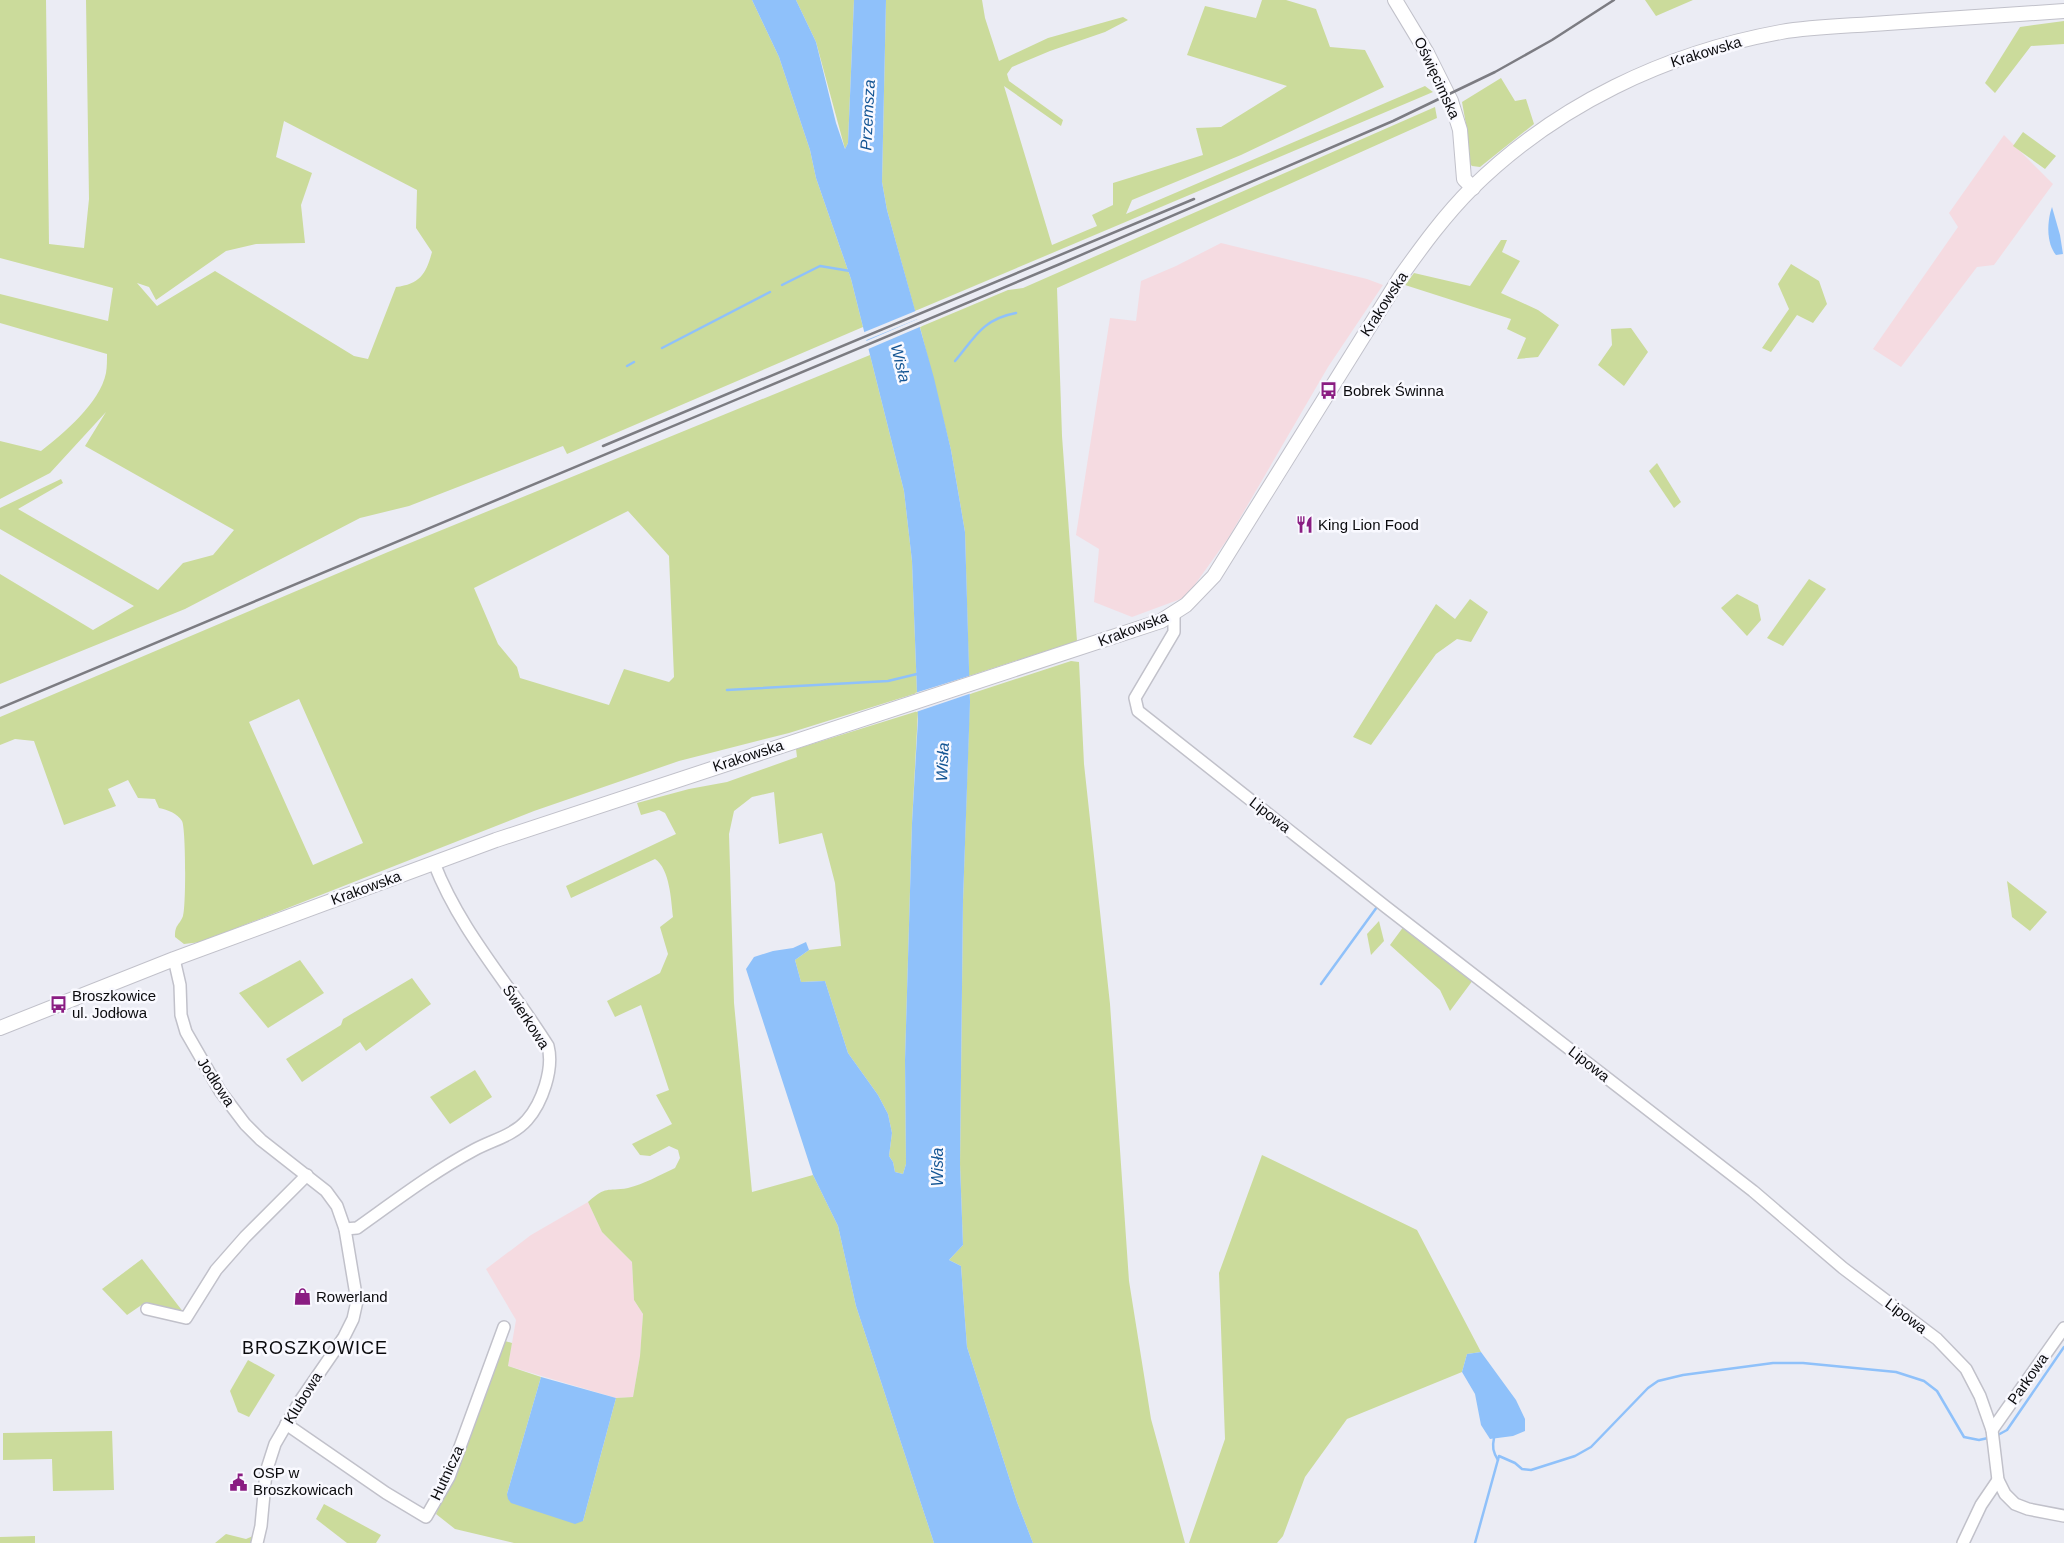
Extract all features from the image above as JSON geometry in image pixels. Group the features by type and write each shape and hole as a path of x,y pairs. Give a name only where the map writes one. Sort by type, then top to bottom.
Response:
{"street":[{"name":"Oświęcimska","path":"1395,0 1427,53 1451,101 1460,130 1464,179 1473,188"},
{"name":"Krakowska","path":"0,1028 174,959 496,840 1161,622 1186,605 1214,576 1401,276 1445,217 1510,154 1549,125 1596,95 1651,70 1711,48 1783,32 2064,11"},
{"name":"Lipowa","path":"1174,613 1174,632 1135,698 1138,712 1386,908 1746,1185 1843,1268 1937,1339 1966,1368 1980,1396 1992,1430 1992,1444 1998,1480 2006,1494 2015,1504 2028,1509 2064,1516"},
{"name":"Świerkowa","path":"345,1230 357,1228 474,1150 514,1132 534,1110 550,1070 551,1057 548,1046 461,920 447,896 434,863"},
{"name":"Jodłowa","path":"174,959 180,985 182,1016 186,1032 220,1091 245,1124 261,1140 326,1191 338,1206 345,1230"},
{"path":"146,1309 186,1318 216,1270 245,1237 307,1175"},
{"name":"Klubowa","path":"257,1543 261,1526 266,1472 274,1444 300,1401 344,1337 353,1320 357,1301 345,1230"},
{"name":"Hutnicza","path":"286,1424 386,1493 426,1517 449,1477 504,1326"},
{"name":"Parkowa","path":"1992,1430 2064,1328"},
{"path":"1963,1543 1976,1513 1998,1480"}],"shaded area":[{"path":"2004,135 2053,184 1994,265 1977,267 1901,367 1873,349 1958,227 1949,213"},
{"path":"1221,243 1367,279 1383,285 1328,367 1229,537 1186,597 1132,617 1094,602 1099,549 1076,535 1110,318 1136,321 1141,281"},
{"path":"588,1202 602,1232 632,1262 634,1300 643,1314 640,1356 633,1397 616,1398 508,1366 516,1320 486,1269 531,1235"}],"green space":[{"path":"0,0 46,0 49,244 84,248 89,199 86,0 752,0 779,57 810,150 816,178 851,279 863,327 567,454 563,446 409,506 360,518 185,609 0,684 0,574 93,630 134,606 0,529 0,508 61,479 63,483 18,509 158,590 183,563 213,555 234,530 85,446 106,412 50,473 0,499 0,441 41,451 50,444 80,416 97,395 106,373 107,354 0,323 0,294 108,321 113,288 0,258","holes":["284,121 417,190 416,228 432,252 421,277 404,286 396,287 368,359 354,356 215,271 157,306 137,283 149,287 156,300 226,251 256,244 305,243 301,205 312,173 276,157"]},
{"path":"796,0 854,0 848,143 845,149 816,42"},
{"path":"886,0 982,0 985,18 999,61 1048,38 1123,17 1128,20 1105,32 1050,51 1012,67 1007,74 1009,81 1063,120 1061,126 1004,86 1052,245 1097,226 1092,215 1113,205 1113,183 1203,155 1196,128 1221,127 1287,86 1187,55 1205,6 1256,18 1262,0 1286,0 1316,9 1330,47 1365,50 1384,87 1241,155 1132,200 1126,214 1425,86 1433,92 915,311 887,210 882,182"},
{"path":"1645,0 1693,0 1656,16"},
{"path":"2064,21 2064,44 2031,46 1995,93 1985,83 2020,27"},
{"path":"1501,78 1515,101 1526,99 1534,124 1480,167 1472,166 1467,161 1467,130 1462,102"},
{"path":"1435,107 1437,118 1057,288 1062,436 1077,641 969,676 965,532 951,450 920,327 1008,290 1023,288"},
{"path":"2023,132 2056,156 2045,169 2013,146"},
{"path":"1501,240 1507,240 1502,252 1520,261 1501,293 1538,310 1559,325 1538,357 1517,359 1526,338 1507,329 1511,319 1405,285 1414,273 1470,286"},
{"path":"1791,264 1819,281 1827,304 1813,323 1797,315 1771,352 1762,348 1789,309 1778,284"},
{"path":"1631,328 1648,352 1624,386 1598,365 1612,345 1611,329"},
{"path":"870,355 904,491 912,561 917,693 789,733 679,761 534,811 201,942 184,944 175,937 176,927 183,916 185,899 184,838 180,818 172,812 159,808 155,799 138,798 128,780 108,789 116,806 64,825 34,741 15,739 0,745 0,717 388,552","holes":["628,511 669,556 674,677 669,682 624,669 609,705 520,678 517,667 498,644 474,588","299,699 363,843 313,865 249,722"]},
{"path":"1657,463 1681,502 1674,508 1649,471"},
{"path":"1809,579 1826,589 1783,646 1767,638"},
{"path":"1737,594 1758,605 1761,620 1747,636 1721,608"},
{"path":"1470,599 1488,612 1471,642 1457,639 1436,654 1371,745 1353,737 1436,604 1455,619"},
{"path":"1071,661 1079,662 1084,764 1110,1004 1129,1281 1151,1419 1185,1543 1033,1543 1017,1502 967,1347 961,1266 949,1260 963,1245 960,1164 963,901 970,694"},
{"path":"918,711 912,823 905,1060 906,1164 903,1174 895,1172 893,1162 889,1156 892,1133 888,1114 878,1095 848,1053 825,981 801,982 795,960 809,950 841,946 835,883 822,833 779,844 774,792 752,797 734,811 729,834 734,1003 752,1192 813,1175 838,1226 856,1306 934,1543 514,1543 455,1529 436,1514 458,1465 505,1341 512,1343 508,1366 541,1377 507,1494 583,1521 616,1398 633,1397 640,1356 643,1314 634,1300 632,1262 602,1232 588,1202 603,1191 628,1188 675,1168 680,1158 678,1150 669,1146 650,1156 640,1155 632,1144 672,1124 656,1095 669,1090 641,1005 615,1017 607,1001 660,973 668,954 660,927 673,917 667,877 655,859 571,898 566,886 676,834 665,813 659,810 641,815 637,803 689,789 727,782 797,757 796,749"},
{"path":"2007,881 2047,912 2030,931 2012,917"},
{"path":"1379,921 1384,941 1371,955 1367,934"},
{"path":"1404,926 1473,980 1450,1011 1440,990 1390,945"},
{"path":"300,960 324,993 268,1028 239,993"},
{"path":"412,978 431,1004 366,1051 360,1042 302,1082 286,1059 341,1025 343,1019"},
{"path":"475,1070 492,1097 450,1124 430,1097"},
{"path":"1262,1155 1417,1230 1481,1352 1467,1354 1462,1372 1347,1419 1305,1477 1283,1536 1277,1543 1189,1543 1225,1439 1219,1273"},
{"path":"142,1259 184,1313 143,1304 127,1315 102,1289"},
{"path":"248,1360 275,1375 249,1417 238,1412 230,1391"},
{"path":"112,1431 114,1490 53,1491 52,1459 3,1460 3,1433"},
{"path":"324,1504 381,1535 376,1543 347,1543 316,1519"},
{"path":"226,1534 246,1539 253,1536 253,1543 215,1543"},
{"path":"35,1536 35,1543 0,1543 0,1537"}],"water":[{"path":"752,0 796,0 816,42 836,123 845,149 848,143 854,0 886,0 882,182 887,210 934,378 951,450 965,532 970,702 963,901 960,1164 963,1245 949,1260 961,1266 967,1347 1017,1502 1033,1543 934,1543 856,1306 838,1226 813,1175 746,969 754,957 773,951 793,948 806,942 809,950 795,960 801,982 825,981 848,1053 878,1095 888,1114 892,1133 889,1156 893,1162 895,1172 903,1174 906,1164 905,1060 912,823 918,719 912,561 904,491 851,279 816,178 810,150 779,57"},
{"path":"2052,207 2063,254 2056,255 2050,244 2048,225"},
{"path":"1481,1352 1516,1400 1525,1419 1525,1431 1513,1436 1490,1439 1481,1425 1475,1394 1462,1372 1467,1354"},
{"path":"541,1377 616,1398 583,1521 575,1524 511,1503 508,1499 507,1494"}],"pier":[{"path":"918,310 920,318 864,341 862,333"},
{"path":"920,318 922,326 866,350 864,342"},
{"path":"972,675 972,693 916,712 915,693"}],"waterway":[{"path":"782,285 820,266 850,271"},
{"path":"662,348 770,292"},
{"path":"955,361 987,324 1016,313"},
{"path":"627,366 634,362"},
{"path":"727,690 888,681 917,674"},
{"path":"1321,984 1377,907"},
{"path":"1996,1436 2007,1430 2064,1347"},
{"path":"1475,1543 1499,1456 1515,1463 1522,1469 1531,1470 1575,1456 1591,1447 1648,1388 1658,1381 1683,1375 1773,1363 1803,1363 1896,1372 1924,1381 1937,1391 1964,1437 1979,1440 1988,1438"},
{"path":"1494,1438 1493,1449 1498,1460"}],"railway":[{"path":"0,708 1060,264 1393,121 1495,72 1552,40 1614,0"},
{"path":"603,446 1194,199"}],"place":[{"name":"Bobrek Świnna","path":"1329,391"},
{"name":"King Lion Food","path":"1304,525"},
{"name":"Broszkowice ul. Jodłowa","path":"58,1005"},
{"name":"Rowerland","path":"302,1297"},
{"name":"OSP w Broszkowicach","path":"239,1482"}],"district":[{"name":"BROSZKOWICE","path":"315,1348"}],"water label":[{"name":"Przemsza","path":"867,115"},
{"name":"Wisła","path":"901,363"},
{"name":"Wisła","path":"942,762"},
{"name":"Wisła","path":"937,1167"}]}
